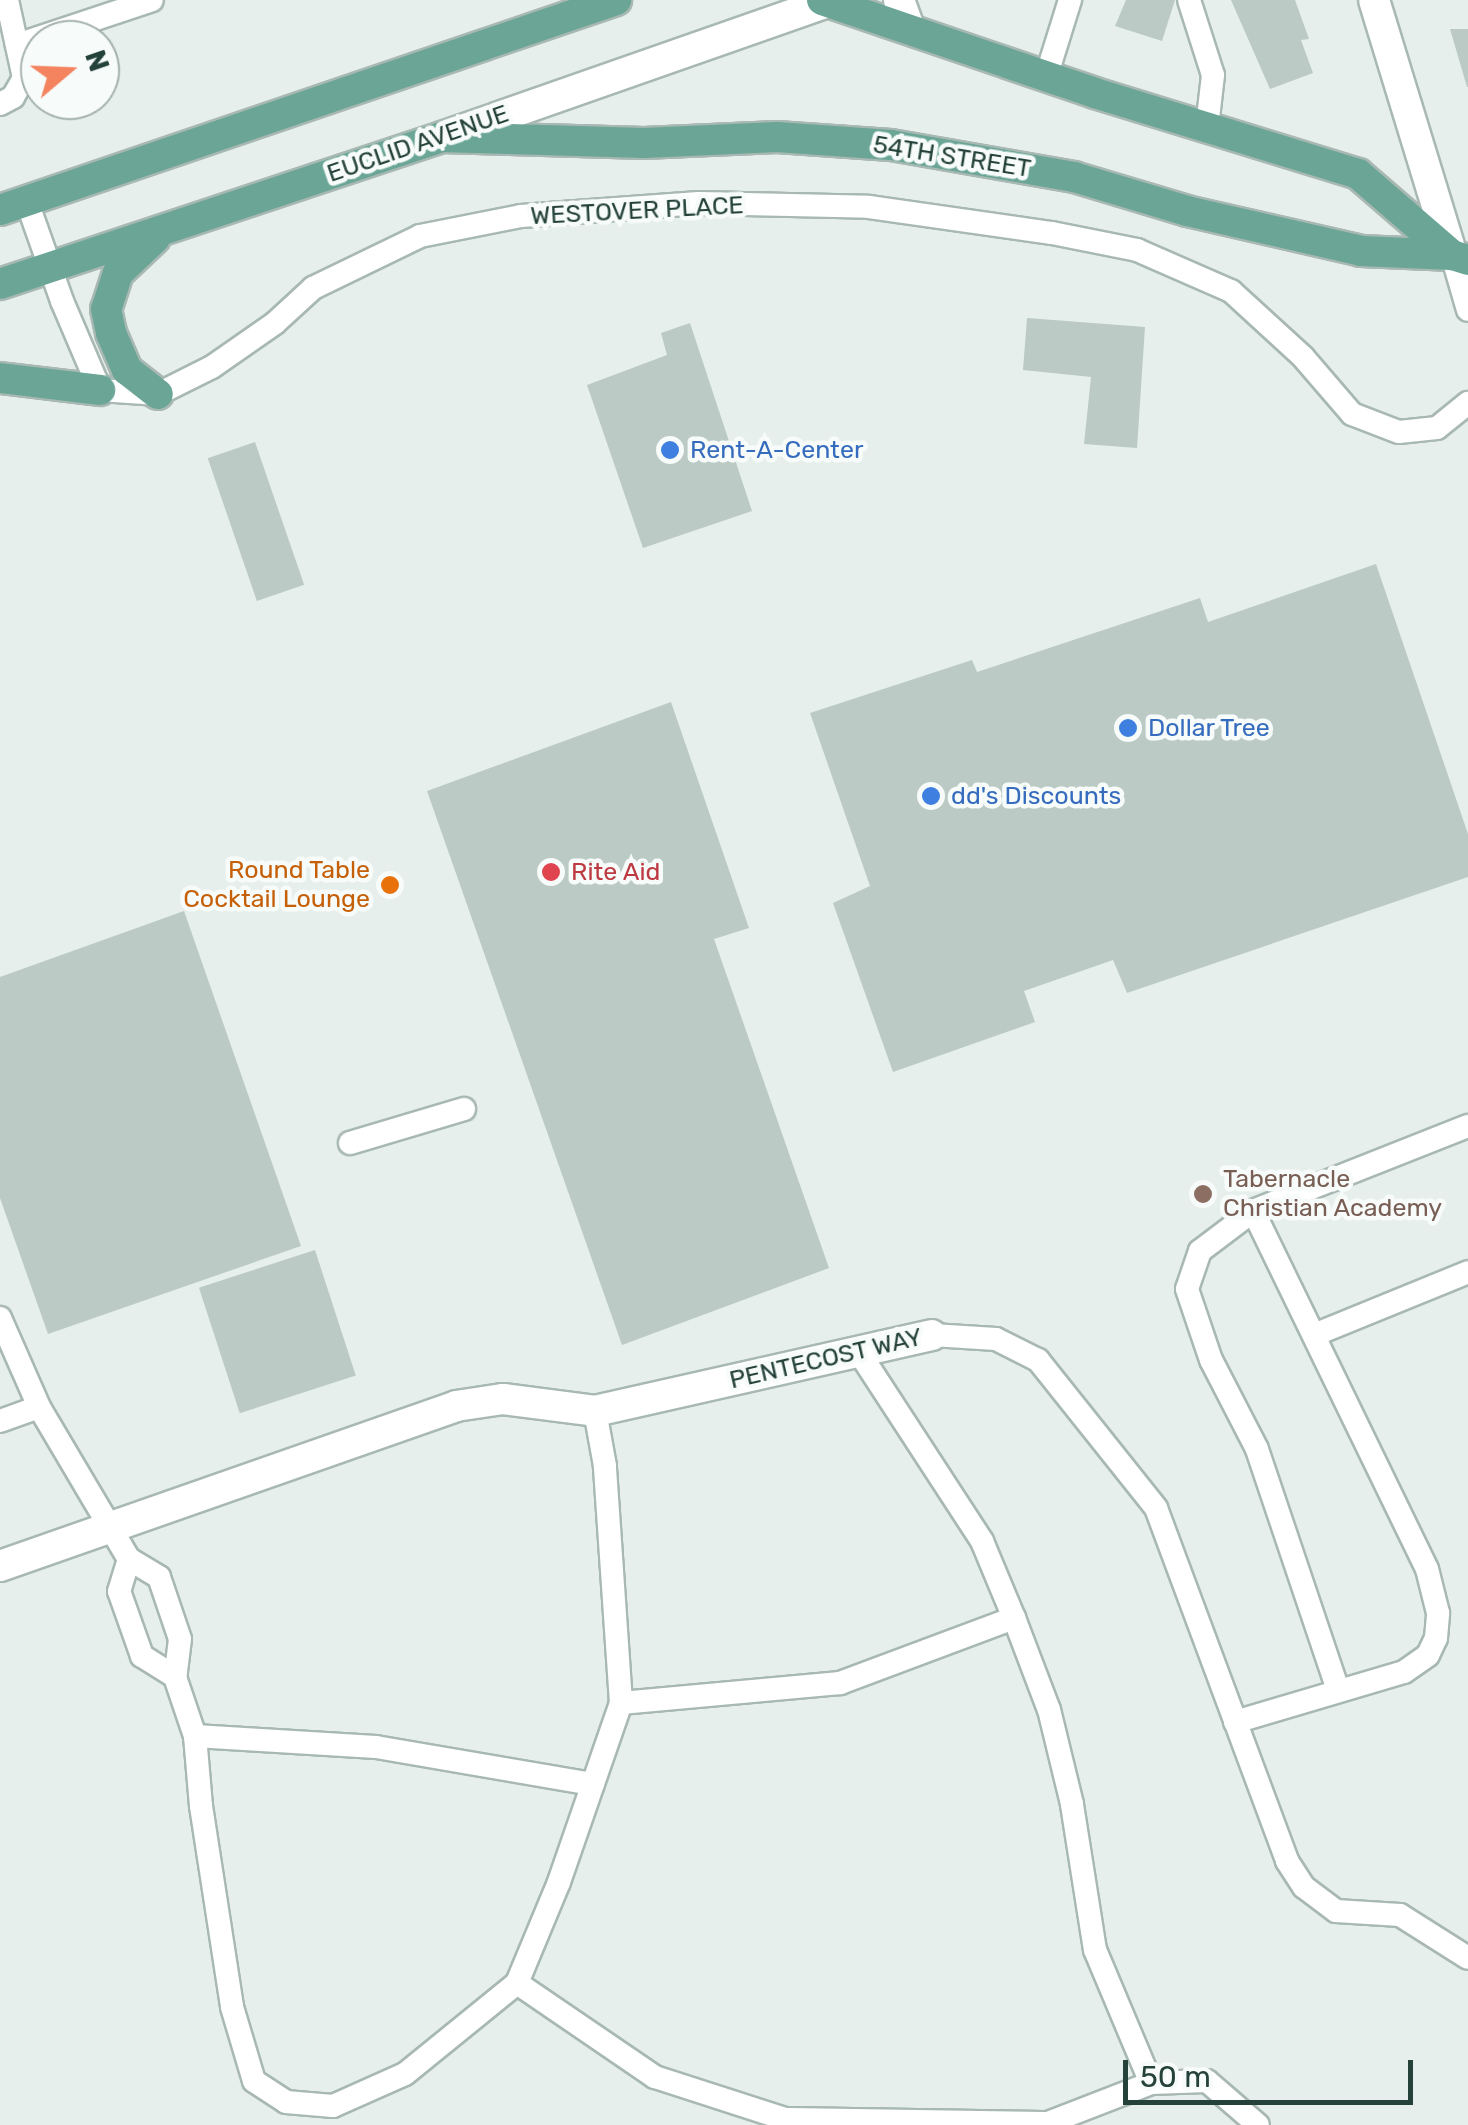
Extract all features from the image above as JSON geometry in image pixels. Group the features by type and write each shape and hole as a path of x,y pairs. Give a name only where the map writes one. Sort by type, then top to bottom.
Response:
{"main road":[{"path":"7,205 578,6 616,0"},
{"path":"828,1 904,14 1046,76 1358,174 1460,257"},
{"name":"54TH STREET","path":"442,137 644,143 777,138 891,145 1074,177 1187,211 1361,252 1460,257"},
{"name":"EUCLID AVENUE","path":"0,284 442,137"},
{"path":"158,394 128,370 111,334 106,309 118,273 162,231"},
{"path":"0,378 100,390"}],"street":[{"path":"1374,0 1460,257"},
{"name":"EUCLID AVENUE","path":"442,137 828,1"},
{"name":"PENTECOST WAY","path":"0,1566 456,1406 504,1399 596,1411 932,1335"}],"lane":[{"path":"0,104 14,96 24,78 7,0"},
{"path":"17,45 152,0"},
{"path":"1046,76 1070,0"},
{"path":"1189,0 1213,75 1207,128"},
{"name":"WESTOVER PLACE","path":"100,390 158,394 212,368 275,323 313,288 420,236 521,216 698,203 870,207 1052,232 1137,250 1231,291 1304,357 1352,414 1399,432 1437,428 1468,403"},
{"path":"7,205 52,267 62,302 100,390"},
{"path":"1460,257 1468,310"},
{"path":"350,1142 464,1109"},
{"path":"1338,1690 1257,1449 1211,1360 1187,1289 1200,1251 1253,1211 1468,1126"},
{"path":"1234,1722 1404,1672 1428,1656 1436,1638 1438,1614 1427,1570 1253,1211"},
{"path":"1314,1335 1468,1272"},
{"path":"0,1318 39,1407 128,1559 159,1578 180,1639 175,1678 195,1736 200,1806 232,2007 254,2081 286,2102 333,2106 405,2074 517,1983 621,1703 605,1466 596,1411"},
{"name":"PENTECOST WAY","path":"932,1335 996,1339 1038,1360 1156,1508 1287,1862 1304,1887 1336,1911 1400,1915 1468,1958"},
{"path":"859,1352 982,1540 1014,1618 1049,1710 1072,1804 1095,1950 1151,2083"},
{"path":"0,1420 39,1407"},
{"path":"128,1559 119,1591 142,1656 175,1678"},
{"path":"621,1703 840,1683 1014,1618"},
{"path":"195,1736 376,1748 593,1784"},
{"path":"517,1983 654,2077 784,2122 1048,2124 1151,2083 1206,2081 1258,2125"}],"building":[{"path":"1126,0 1175,0 1162,41 1115,26"},
{"path":"1231,0 1295,0 1309,39 1301,40 1313,73 1270,89"},
{"path":"1450,29 1468,29 1468,87 1467,87"},
{"path":"1027,318 1145,327 1137,448 1084,444 1091,377 1023,370"},
{"path":"690,323 752,511 643,548 587,385 667,355 661,333"},
{"path":"255,442 304,585 257,601 208,458"},
{"path":"1376,564 1468,834 1468,877 1127,993 1113,960 1024,991 1035,1022 893,1072 833,903 870,886 810,713 972,660 977,672 1200,598 1208,622"},
{"path":"671,702 749,928 714,939 829,1268 622,1345 427,791"},
{"path":"184,911 301,1246 48,1334 0,1198 0,977"},
{"path":"315,1250 356,1376 240,1413 199,1288"}],"place":[{"name":"Rent-A-Center","path":"670,450"},
{"name":"Dollar Tree","path":"1128,728"},
{"name":"dd's Discounts","path":"931,796"},
{"name":"Rite Aid","path":"551,872"},
{"name":"Round Table Cocktail Lounge","path":"390,885"},
{"name":"Tabernacle Christian Academy","path":"1203,1194"}]}
